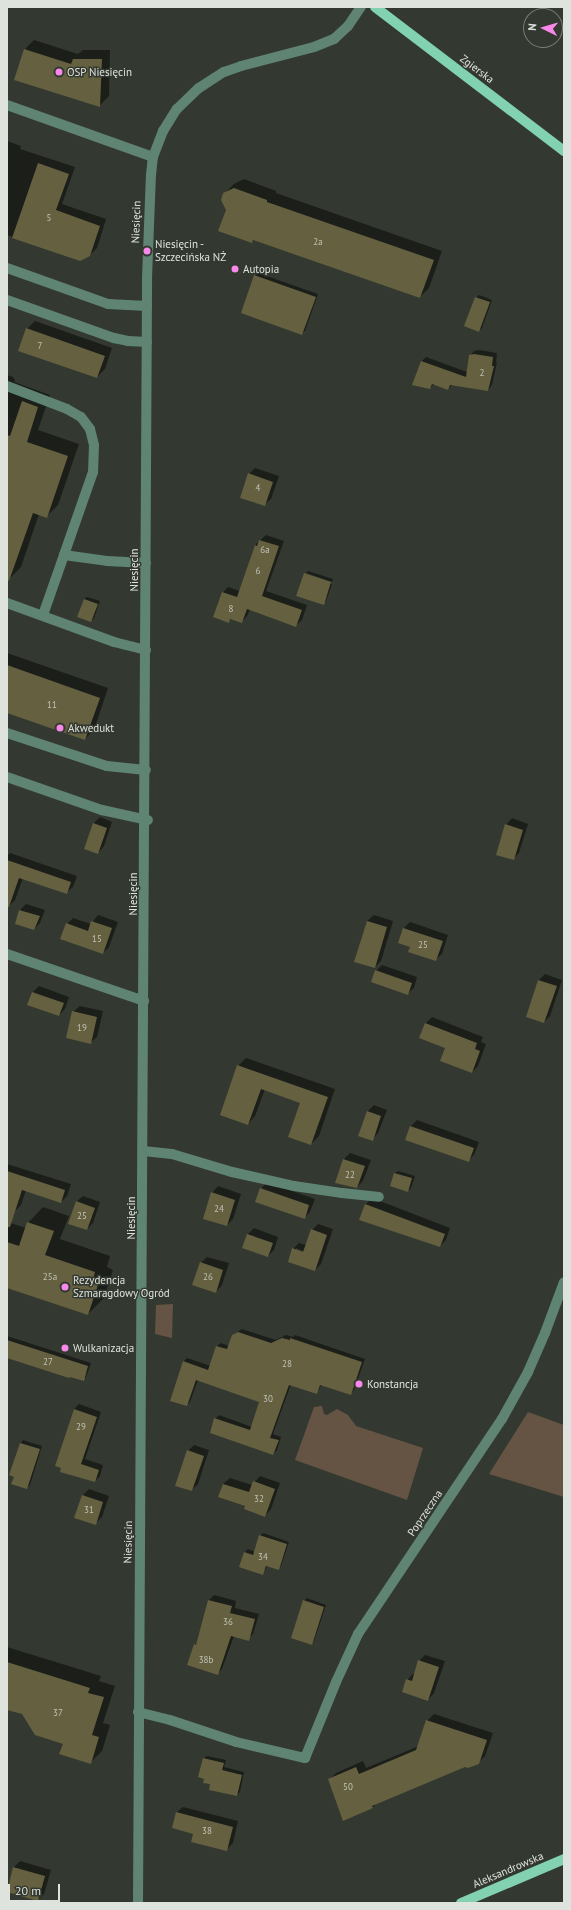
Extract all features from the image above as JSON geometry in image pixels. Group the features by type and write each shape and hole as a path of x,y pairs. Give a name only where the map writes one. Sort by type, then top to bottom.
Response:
{"main road":[{"name":"Zgierska","path":"375,7 564,151"},
{"name":"Aleksandrowska","path":"461,1903 564,1859"}],"street":[{"name":"Niesięcin","path":"138,1903 138,1712 147,819 146,562 148,206 153,157 163,131 170,118 187,98 199,88 230,70 314,47 334,39 348,26 361,7"},
{"path":"7,105 153,157"},
{"path":"7,268 108,304 148,306"},
{"path":"7,300 114,338 128,341 148,342"},
{"path":"7,386 43,398 75,413 86,422 90,429 94,445 93,472 43,616"},
{"path":"64,555 107,561 146,562"},
{"path":"7,603 114,642 146,650"},
{"path":"7,733 107,766 146,770"},
{"path":"7,777 102,810 147,819"},
{"path":"7,954 144,1001"},
{"path":"143,1151 172,1154 232,1172 294,1186 379,1197"},
{"name":"Poprzeczna","path":"138,1712 170,1720 236,1742 305,1758 336,1682 358,1634 502,1419 528,1372 545,1333 564,1282"}],"shaded area":[{"path":"173,1304 172,1338 155,1334 156,1305"},
{"path":"322,1406 324,1414 327,1415 337,1409 348,1415 356,1426 423,1448 407,1500 295,1460 314,1407"},
{"path":"528,1412 564,1425 564,1497 489,1474"}],"building":[{"name":"OSP Niesięcin","path":"24,49 71,64 73,59 102,59 100,107 14,80"},
{"path":"38,163 69,174 56,210 100,226 90,256 80,261 12,238"},
{"path":"234,188 267,200 267,202 434,260 420,298 253,240 252,243 218,231 226,210 221,200 223,193"},
{"path":"254,275 316,297 302,335 241,313"},
{"path":"475,297 490,302 479,332 464,326"},
{"path":"26,328 105,356 97,378 18,351"},
{"path":"474,354 493,357 492,366 494,366 488,391 450,385 448,390 432,384 430,389 412,385 421,361 466,377 469,355"},
{"path":"22,401 38,407 27,442 68,456 47,518 33,513 9,581 7,580 7,435 10,436"},
{"path":"248,473 273,482 265,506 240,498"},
{"path":"259,540 279,546 262,596 302,610 296,627 247,609 242,623 230,619 229,623 213,617 222,592 237,597 255,545 257,546"},
{"path":"304,573 331,582 324,605 296,596"},
{"path":"84,599 98,604 91,622 77,617"},
{"path":"7,665 100,698 85,740 7,713"},
{"path":"93,823 107,828 98,854 84,849"},
{"path":"505,824 523,830 514,860 496,855"},
{"path":"7,860 71,882 67,894 19,878 9,907 7,907"},
{"path":"19,910 40,916 34,930 15,924"},
{"path":"91,921 112,928 103,954 60,939 66,923 88,931"},
{"path":"367,921 387,927 375,968 354,962"},
{"path":"403,928 443,941 436,961 408,952 410,947 398,943"},
{"path":"375,970 412,983 408,995 371,982"},
{"path":"538,980 557,986 544,1023 526,1017"},
{"path":"32,992 64,1003 59,1016 27,1005"},
{"path":"72,1011 97,1017 91,1044 66,1038"},
{"path":"425,1023 477,1043 475,1049 480,1051 472,1073 440,1061 445,1048 419,1038"},
{"path":"237,1065 328,1097 311,1145 288,1137 300,1103 261,1089 248,1125 220,1115"},
{"path":"367,1111 381,1116 373,1141 358,1136"},
{"path":"410,1126 474,1148 469,1162 405,1140"},
{"path":"343,1159 365,1166 357,1188 335,1183"},
{"path":"7,1171 65,1190 61,1203 22,1190 10,1227 7,1227"},
{"path":"394,1173 412,1178 408,1192 390,1186"},
{"path":"260,1188 309,1205 305,1219 255,1202"},
{"path":"211,1192 235,1200 227,1226 203,1219"},
{"path":"76,1201 95,1208 87,1230 68,1224"},
{"path":"365,1204 445,1234 440,1247 359,1220"},
{"name":"Rezydencja Szmaragdowy Ogród","path":"27,1222 54,1231 45,1255 95,1272 92,1283 98,1285 88,1315 7,1288 7,1242 19,1246"},
{"path":"311,1229 327,1235 315,1271 288,1262 292,1248 303,1252"},
{"path":"247,1234 273,1243 268,1257 242,1248"},
{"path":"200,1262 223,1270 216,1293 192,1285"},
{"path":"238,1332 271,1343 282,1338 290,1340 290,1338 362,1362 351,1395 320,1385 317,1394 289,1385 270,1438 279,1440 273,1455 210,1433 214,1418 250,1430 259,1402 196,1380 187,1406 170,1401 183,1361 208,1370 216,1346 227,1349 232,1335"},
{"path":"7,1340 88,1366 84,1381 69,1378 7,1358"},
{"path":"74,1409 97,1417 81,1464 99,1470 95,1482 60,1472 61,1468 55,1466"},
{"path":"20,1443 40,1449 27,1489 11,1484 14,1477 9,1475"},
{"path":"187,1450 204,1456 192,1491 175,1486"},
{"path":"253,1481 275,1489 265,1517 244,1509 245,1506 218,1497 223,1484 249,1492"},
{"path":"82,1495 103,1502 96,1525 74,1518"},
{"path":"259,1535 287,1544 279,1570 266,1566 263,1575 239,1567 244,1552 253,1555"},
{"path":"208,1600 232,1606 230,1613 255,1619 249,1641 231,1636 218,1675 187,1665 194,1644 196,1645"},
{"path":"303,1600 324,1607 312,1645 291,1638"},
{"path":"418,1660 439,1667 428,1701 402,1692 406,1679 412,1681"},
{"path":"7,1662 90,1688 88,1693 104,1697 92,1735 99,1737 91,1764 59,1754 63,1744 35,1735 22,1714 7,1710"},
{"path":"426,1720 487,1740 479,1764 468,1768 465,1767 372,1806 373,1808 343,1821 328,1779 356,1767 359,1774 416,1750"},
{"path":"203,1758 224,1763 222,1770 242,1775 237,1796 209,1790 210,1784 203,1783 204,1779 198,1777"},
{"path":"176,1812 233,1827 227,1851 191,1842 193,1834 172,1828"},
{"path":"13,1867 45,1876 38,1901 7,1892"}],"place":[{"name":"OSP Niesięcin","path":"59,72"},
{"name":"Niesięcin - Szczecińska NŻ","path":"147,251"},
{"name":"Autopia","path":"235,269"},
{"name":"Akwedukt","path":"60,728"},
{"name":"Rezydencja Szmaragdowy Ogród","path":"65,1287"},
{"name":"Wulkanizacja","path":"65,1348"},
{"name":"Konstancja","path":"359,1384"}]}
